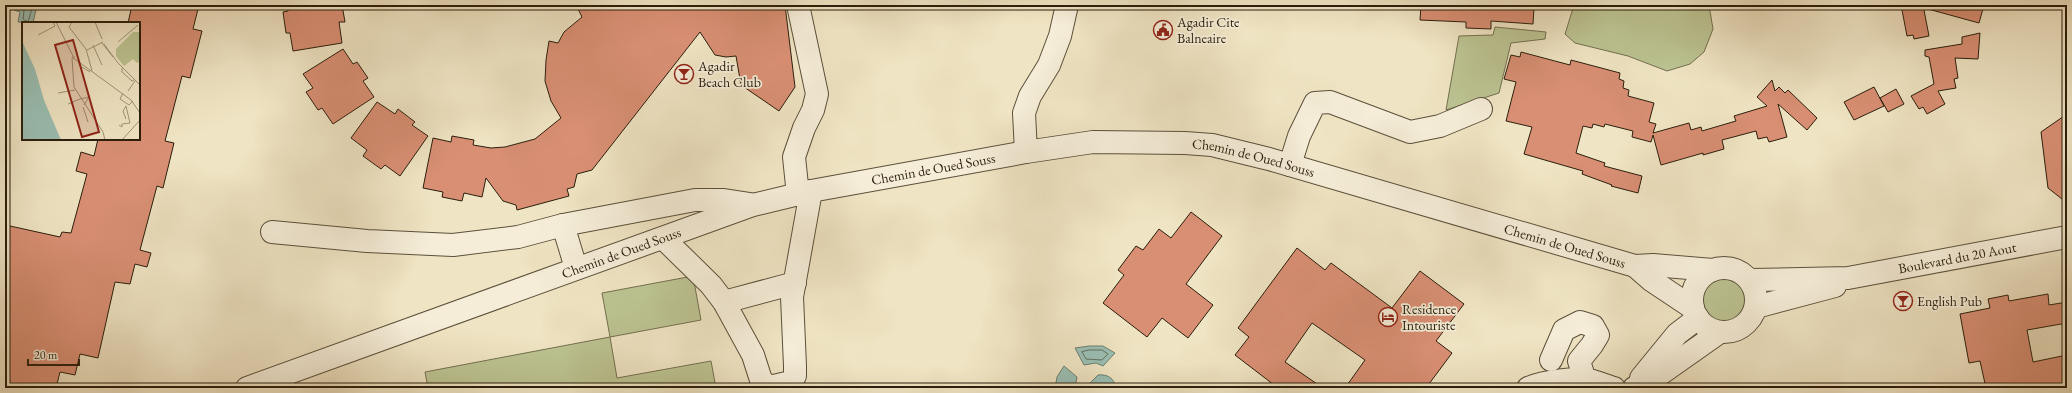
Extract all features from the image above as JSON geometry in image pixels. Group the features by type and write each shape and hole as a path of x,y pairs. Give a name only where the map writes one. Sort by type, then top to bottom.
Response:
{"street":[{"path":"662,238 712,285 724,302 743,340 753,355 761,380 769,387 791,382 795,376 792,297 795,283 804,193 794,157 804,128 813,110 817,94 798,5"},
{"path":"1026,152 1024,113 1030,96 1049,65 1060,36 1067,5"},
{"path":"1290,165 1299,136 1315,103 1330,102 1410,132 1440,126 1481,109"},
{"name":"Chemin de Oued Souss","path":"247,388 753,205 804,193 1026,152 1092,142 1185,143 1212,145 1290,165 1635,266 1653,265 1713,270"},
{"path":"272,232 367,241 453,245 518,237 563,225 695,200 724,200 753,205"},
{"path":"563,225 576,268"},
{"name":"Boulevard du 20 Aout","path":"1848,278 2067,237"},
{"name":"Chemin de Oued Souss","path":"1635,266 1695,313"},
{"path":"1723,268 1733,269 1742,273 1750,280 1756,293 1756,307 1752,316 1741,328 1731,332 1720,332 1707,327 1695,313 1694,289 1702,278 1713,270 1723,268"},
{"path":"1750,280 1848,278"},
{"path":"1756,307 1832,288 1848,278"},
{"path":"724,302 795,283"},
{"path":"1634,388 1695,313"},
{"path":"1550,360 1564,330 1580,322 1593,326 1598,335 1579,361 1585,380"},
{"path":"1634,388 1649,382 1720,332"},
{"path":"1528,388 1534,385 1564,380 1592,381 1614,388"}],"green space":[{"path":"1574,5 1705,5 1710,11 1713,29 1704,52 1690,64 1667,71 1628,56 1575,43 1565,34"},
{"path":"1495,27 1546,32 1545,39 1511,43 1499,93 1446,110 1459,36 1493,35"},
{"path":"693,276 701,320 610,337 602,293"},
{"path":"1723,278 1735,282 1741,288 1745,300 1741,312 1735,318 1723,322 1711,318 1705,312 1701,300 1705,288 1711,282"},
{"path":"610,337 617,378 711,361 716,388 428,388 425,372"}],"water":[{"path":"15,5 37,5 33,22 18,22 20,12 14,10"},
{"path":"1103,346 1115,353 1103,366 1096,363 1084,365 1075,348"},
{"path":"1064,366 1077,377 1075,388 1055,388 1057,377"},
{"path":"1098,375 1110,377 1114,382 1115,388 1091,388 1090,383"}],"building":[{"path":"132,5 199,5 193,29 202,31 190,78 182,76 165,141 174,143 163,188 157,186 140,250 151,253 147,267 135,264 130,284 115,282 98,358 80,354 75,375 60,372 56,388 5,388 5,248 10,226 60,237 62,232 71,233 87,174 76,171 81,152 94,156 98,140 140,140 140,22 128,22"},
{"path":"287,5 342,5 345,22 339,22 342,43 293,51 290,33 286,33 283,12 288,11"},
{"path":"576,5 785,5 795,87 779,111 741,85 736,56 726,57 715,55 700,32 592,170 577,174 574,187 567,189 569,196 517,210 516,205 503,201 486,178 482,197 464,193 462,201 442,197 443,192 423,188 433,138 451,142 452,136 474,140 473,145 491,148 505,147 535,139 561,118 551,101 545,81 546,60 549,41 558,43 564,32 582,17"},
{"path":"1421,5 1516,5 1516,7 1534,8 1533,24 1491,21 1491,29 1466,28 1466,22 1420,20"},
{"path":"1901,5 1923,5 1929,36 1914,39 1913,35 1907,36"},
{"path":"1929,5 1984,5 1979,23 1928,9"},
{"path":"1980,33 1978,59 1955,58 1958,78 1954,79 1956,88 1938,91 1945,104 1927,114 1923,107 1919,109 1911,96 1934,84 1929,57 1925,56 1925,50 1962,44 1962,37"},
{"path":"343,49 353,64 357,62 368,78 363,81 374,97 333,124 322,108 318,110 306,92 313,88 303,74"},
{"path":"1521,52 1570,65 1571,60 1620,73 1619,79 1624,81 1623,88 1629,90 1628,96 1654,103 1649,122 1656,124 1653,133 1689,123 1691,130 1701,127 1702,131 1736,121 1734,116 1767,106 1757,97 1772,80 1775,91 1779,87 1785,93 1788,90 1817,118 1807,130 1778,104 1787,137 1769,142 1767,137 1758,139 1756,131 1722,140 1724,149 1703,155 1703,153 1661,165 1653,135 1651,142 1632,137 1633,131 1605,124 1604,127 1593,124 1592,128 1583,126 1576,153 1605,163 1604,166 1642,176 1638,193 1611,186 1612,185 1582,174 1583,171 1524,154 1532,127 1506,121 1516,82 1504,79 1511,55 1520,57"},
{"path":"1874,87 1884,106 1854,120 1844,102"},
{"path":"1896,89 1904,104 1888,112 1880,98"},
{"path":"377,102 395,114 398,109 415,122 412,125 428,136 400,176 385,165 381,169 363,156 367,150 351,138"},
{"path":"2067,114 2067,203 2048,188 2041,132"},
{"path":"1191,212 1222,236 1186,284 1213,305 1188,338 1162,318 1147,337 1103,303 1124,275 1118,270 1136,246 1143,250 1159,229 1171,238"},
{"name":"Residence Intouriste","path":"1297,248 1325,270 1331,263 1392,308 1420,271 1464,304 1436,341 1452,353 1426,388 1345,388 1365,360 1312,323 1285,362 1323,388 1278,388 1235,355 1249,337 1238,328"},
{"path":"2048,294 2049,305 2067,302 2067,323 2027,330 2033,362 2067,355 2067,388 1986,388 1980,361 1969,363 1960,314 1990,308 1988,299 2008,295 2009,301"}],"place":[{"name":"Agadir Cite Balneaire","path":"1163,30"},
{"name":"Agadir Beach Club","path":"684,74"},
{"name":"English Pub","path":"1903,301"},
{"name":"Residence Intouriste","path":"1388,317"}]}
